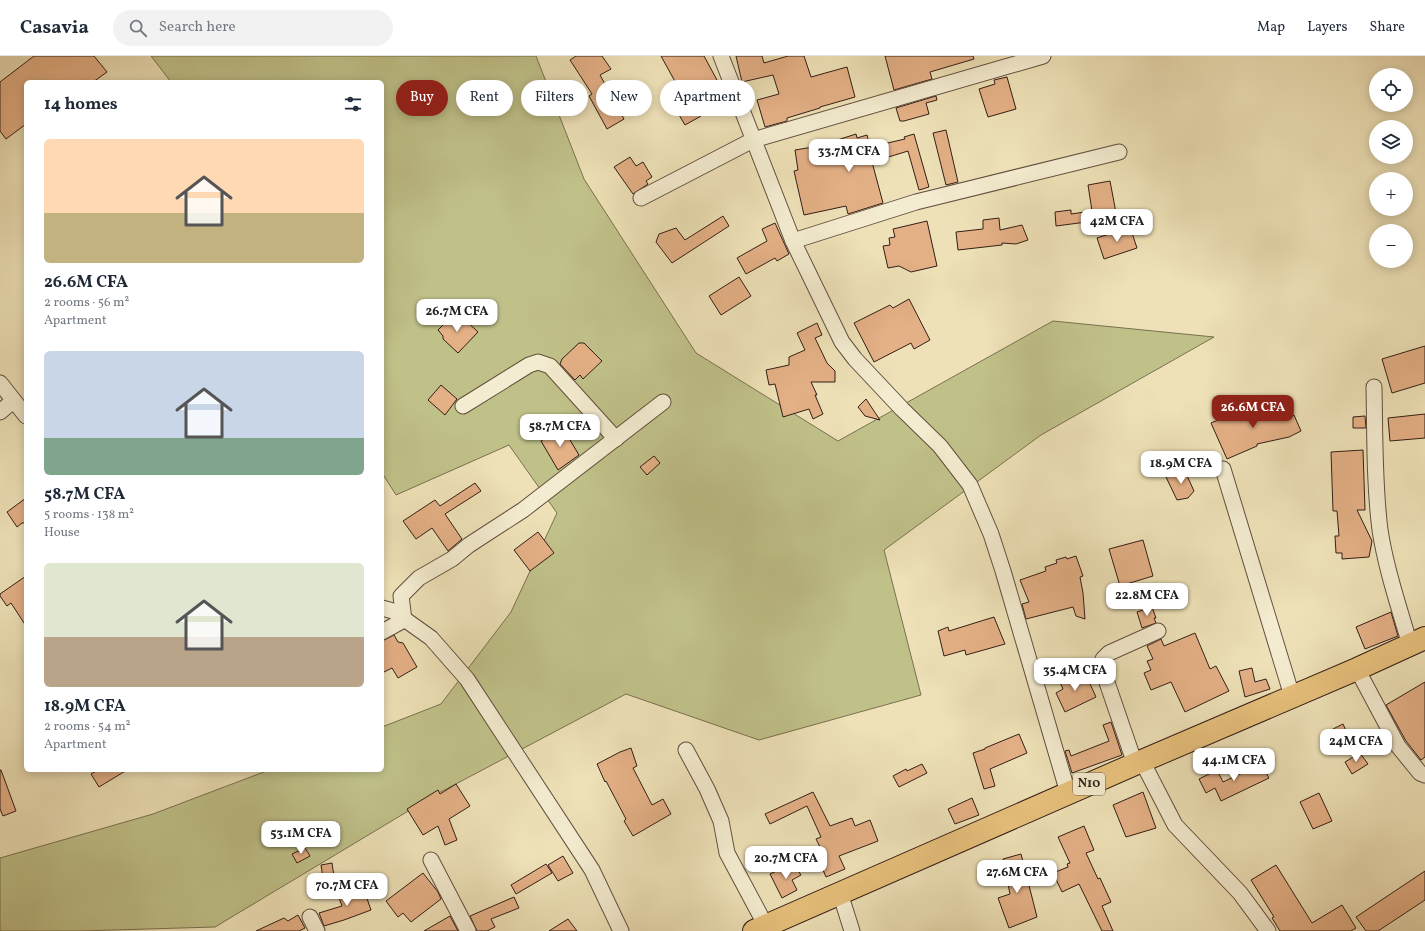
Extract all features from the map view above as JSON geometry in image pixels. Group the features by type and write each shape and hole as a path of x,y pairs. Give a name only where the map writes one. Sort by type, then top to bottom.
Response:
{"highway":[{"name":"N10","path":"760,928 1356,669 1417,641"}],"street":[{"path":"721,56 793,241 842,342 854,359 940,446 970,485 991,534 1068,793"},
{"path":"641,198 753,140 1044,56"},
{"path":"793,241 916,202 1119,152"},
{"path":"463,406 529,365 538,362 550,366 616,439"},
{"path":"0,383 24,414"},
{"path":"1374,387 1376,482 1380,530 1388,569 1417,641"},
{"path":"0,412 13,401"},
{"path":"404,620 402,596 419,578 452,559 469,545 523,510 663,402"},
{"path":"1223,470 1292,696"},
{"path":"384,609 393,612 431,638 467,679 592,870 621,931"},
{"path":"384,631 404,620"},
{"path":"1158,631 1109,653 1103,659 1102,668 1139,762 1175,825 1240,893 1268,931"},
{"path":"1356,669 1398,746 1420,773 1425,775"},
{"path":"686,750 721,821 727,853 760,928"},
{"path":"431,860 468,931"},
{"path":"840,893 852,931"},
{"path":"310,917 316,931"}],"green space":[{"path":"151,56 536,56 545,80 521,80 521,116 559,116 584,179 696,353 838,441 1053,321 1214,337 1041,435 884,550 921,695 759,740 626,694 435,795 215,927 79,931 0,931 0,858 153,814 264,772 384,772 384,726 441,704 511,612 557,513 509,445 396,495 384,476 384,80 169,80"}],"building":[{"path":"34,56 94,56 107,72 96,80 24,80 24,126 6,139 0,131 0,82"},
{"path":"576,56 602,56 611,69 600,75 603,80 596,80 596,109 589,96 592,94 588,88 588,80 583,80 570,60"},
{"path":"661,56 704,56 717,80 674,80"},
{"path":"736,56 762,56 764,63 788,56 804,56 811,77 847,67 855,97 787,118 787,121 765,127 757,100 779,94 773,75 751,80 742,80"},
{"path":"885,56 973,56 974,59 930,72 932,79 894,90"},
{"path":"1007,77 1016,109 988,117 979,89 995,84 994,80"},
{"path":"936,96 937,100 926,103 929,114 900,121 896,108"},
{"path":"600,116 622,116 624,119 607,129"},
{"path":"680,116 701,116 685,125"},
{"path":"946,130 958,182 946,185 933,133"},
{"path":"856,134 857,138 867,135 870,147 905,139 904,137 914,134 929,187 919,190 908,151 872,162 883,203 848,214 846,206 804,215 794,171 798,170 795,150 825,145"},
{"path":"630,157 636,166 643,162 652,177 646,181 648,184 633,194 614,167"},
{"path":"1110,181 1117,218 1056,226 1055,212 1071,210 1071,214 1092,211 1088,185"},
{"path":"723,216 729,226 672,263 656,242 659,234 676,228 685,240"},
{"path":"999,218 1000,230 1022,225 1028,240 1016,244 1002,243 1002,245 958,250 956,232 983,229 983,220"},
{"path":"927,221 937,266 911,272 899,266 888,268 883,246 890,245 889,238 895,237 893,229"},
{"path":"775,223 789,254 777,261 775,258 746,274 737,258 767,241 762,229"},
{"path":"1130,227 1137,248 1104,259 1097,238"},
{"path":"739,277 751,296 721,315 709,296"},
{"path":"909,299 930,340 914,349 911,343 874,362 854,323 890,305 893,308"},
{"path":"453,315 458,319 461,316 478,332 458,353 443,339 443,336 438,330"},
{"path":"817,323 822,335 815,338 827,363 835,371 835,382 811,382 823,414 813,419 809,409 783,417 775,384 769,385 766,370 789,365 789,357 805,350 797,333"},
{"path":"579,343 584,343 602,361 583,379 580,375 575,380 560,364 562,359"},
{"path":"1425,346 1425,383 1392,393 1382,359"},
{"path":"441,385 457,399 445,415 428,400"},
{"path":"866,399 880,420 865,416 858,407"},
{"path":"1280,403 1284,420 1294,415 1301,431 1289,437 1257,444 1257,446 1227,459 1211,423 1242,410 1243,412"},
{"path":"1425,414 1425,438 1390,441 1388,418"},
{"path":"1365,416 1366,428 1353,428 1353,417"},
{"path":"561,425 579,455 558,470 541,441 549,436 547,434"},
{"path":"1363,450 1365,510 1357,510 1372,541 1369,557 1342,559 1342,553 1336,553 1335,536 1339,536 1337,511 1333,511 1331,452"},
{"path":"654,456 660,463 647,475 640,467"},
{"path":"1184,469 1194,491 1188,498 1177,500 1166,477"},
{"path":"475,483 481,491 445,514 462,539 448,551 432,528 416,539 403,521 435,500 440,506"},
{"path":"24,499 24,523 17,527 7,512"},
{"path":"538,532 554,553 530,571 514,550"},
{"path":"1143,540 1153,576 1120,586 1109,549"},
{"path":"1076,556 1083,576 1080,577 1085,619 1076,616 1073,607 1026,619 1022,604 1029,602 1020,580 1046,571 1045,567 1057,563 1056,560"},
{"path":"24,577 24,623 11,603 7,606 0,594"},
{"path":"1152,607 1156,618 1154,618 1156,623 1142,628 1137,612"},
{"path":"1391,612 1398,636 1365,649 1356,627"},
{"path":"994,617 1005,644 966,655 965,650 944,656 938,631 948,627 949,631"},
{"path":"1195,633 1210,669 1216,666 1229,691 1185,712 1171,682 1151,690 1144,673 1151,670 1147,661 1153,659 1147,646 1161,639 1164,646"},
{"path":"394,635 398,642 403,643 417,667 398,678 392,668 384,672 384,640"},
{"path":"1252,668 1255,682 1266,679 1270,689 1245,697 1239,671"},
{"path":"1072,674 1075,680 1086,675 1096,697 1065,712 1056,693 1063,689 1059,680"},
{"path":"1425,682 1425,757 1421,760 1406,741 1386,705"},
{"path":"1111,722 1122,755 1072,773 1065,751 1069,750 1071,756 1109,741 1103,725"},
{"path":"1343,724 1348,735 1340,738 1344,747 1334,752 1330,742 1337,739 1333,729"},
{"path":"1019,734 1027,753 990,769 995,786 984,789 973,753"},
{"path":"631,748 637,766 633,768 652,805 663,799 671,814 633,836 624,821 626,819 606,781 605,782 597,764"},
{"path":"1360,753 1368,764 1352,774 1345,762"},
{"path":"922,764 927,773 899,787 893,776 906,769 907,771"},
{"path":"1261,764 1269,778 1221,801 1215,788 1206,793 1199,779 1217,770 1223,782"},
{"path":"0,770 16,811 3,816 0,809"},
{"path":"94,772 124,772 99,787 91,774"},
{"path":"456,784 470,806 449,819 457,840 445,845 438,826 423,835 407,809 438,790 440,794"},
{"path":"813,792 830,826 852,818 855,826 870,820 878,841 839,856 845,869 826,877 817,856 823,853 816,839 821,837 807,806 770,824 765,814"},
{"path":"1143,792 1156,828 1126,837 1113,805"},
{"path":"1319,793 1332,821 1313,829 1300,802"},
{"path":"972,798 979,815 955,824 948,809"},
{"path":"1084,826 1094,850 1086,853 1111,902 1102,906 1113,931 1102,931 1079,884 1062,892 1053,873 1068,867 1067,864 1070,863 1058,837"},
{"path":"305,848 310,856 297,863 292,854"},
{"path":"1021,854 1037,917 1009,928 998,898 1010,894 1003,859"},
{"path":"563,856 573,873 558,881 548,865"},
{"path":"332,863 335,883 324,884 321,865"},
{"path":"793,863 801,875 792,880 797,890 782,898 770,874"},
{"path":"546,864 552,873 516,894 511,885"},
{"path":"1276,865 1312,923 1342,905 1356,928 1351,931 1280,931 1272,918 1274,917 1251,880"},
{"path":"1425,871 1425,900 1378,931 1366,931 1356,917"},
{"path":"423,873 438,892 441,899 411,922 403,913 398,917 386,901"},
{"path":"363,887 371,910 324,926 319,913 342,906 338,895"},
{"path":"514,897 519,908 491,919 495,927 487,931 477,931 470,916"},
{"path":"298,915 305,928 299,931 256,931 284,918 288,921"},
{"path":"450,916 458,931 424,931"},
{"path":"568,919 577,931 549,931"}]}
